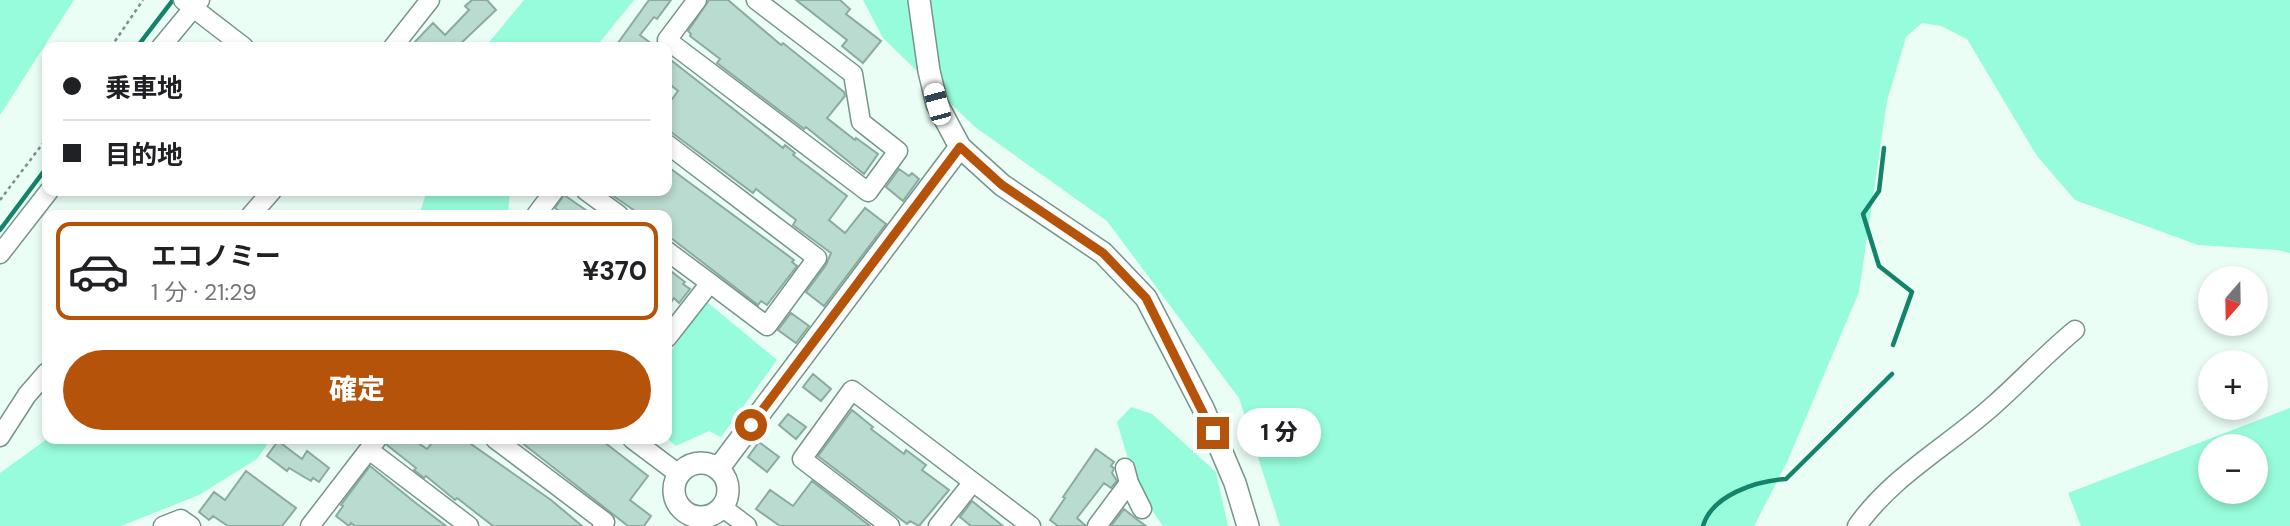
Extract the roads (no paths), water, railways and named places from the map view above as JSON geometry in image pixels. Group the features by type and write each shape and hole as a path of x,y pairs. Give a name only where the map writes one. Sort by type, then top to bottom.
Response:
{"street":[{"path":"397,42 430,0"},
{"path":"666,42 697,0"},
{"path":"672,50 868,192 898,150 861,122 853,74 757,0"},
{"path":"919,0 929,71 937,104 960,147 1002,185 1103,253 1146,298 1203,408 1235,483 1248,526"},
{"path":"164,42 191,3 238,42"},
{"path":"718,470 960,147"},
{"path":"672,148 817,258 767,326 672,255"},
{"path":"0,254 45,196"},
{"path":"255,210 268,196"},
{"path":"593,196 612,210"},
{"path":"672,331 709,283"},
{"path":"1857,526 1901,479 1995,405 2075,330"},
{"path":"0,437 27,395 42,378"},
{"path":"890,526 802,458 852,390 1031,526"},
{"path":"502,444 605,522 602,526"},
{"path":"639,444 680,475"},
{"path":"320,523 373,445 469,526"},
{"path":"702,464 718,470 724,475 728,492 722,507 709,516 680,519 680,506 675,491 680,475 686,469 702,464"},
{"path":"1097,526 1127,476 1142,509"},
{"path":"938,526 973,482"},
{"path":"722,507 747,526"},
{"path":"163,526 181,519 191,526"}],"waterway":[{"path":"141,42 173,0"},
{"path":"1884,148 1879,191 1863,214 1879,266 1912,292 1893,345"},
{"path":"0,230 42,174"},
{"path":"1703,526 1708,515 1725,498 1749,487 1786,479 1892,374"}]}
